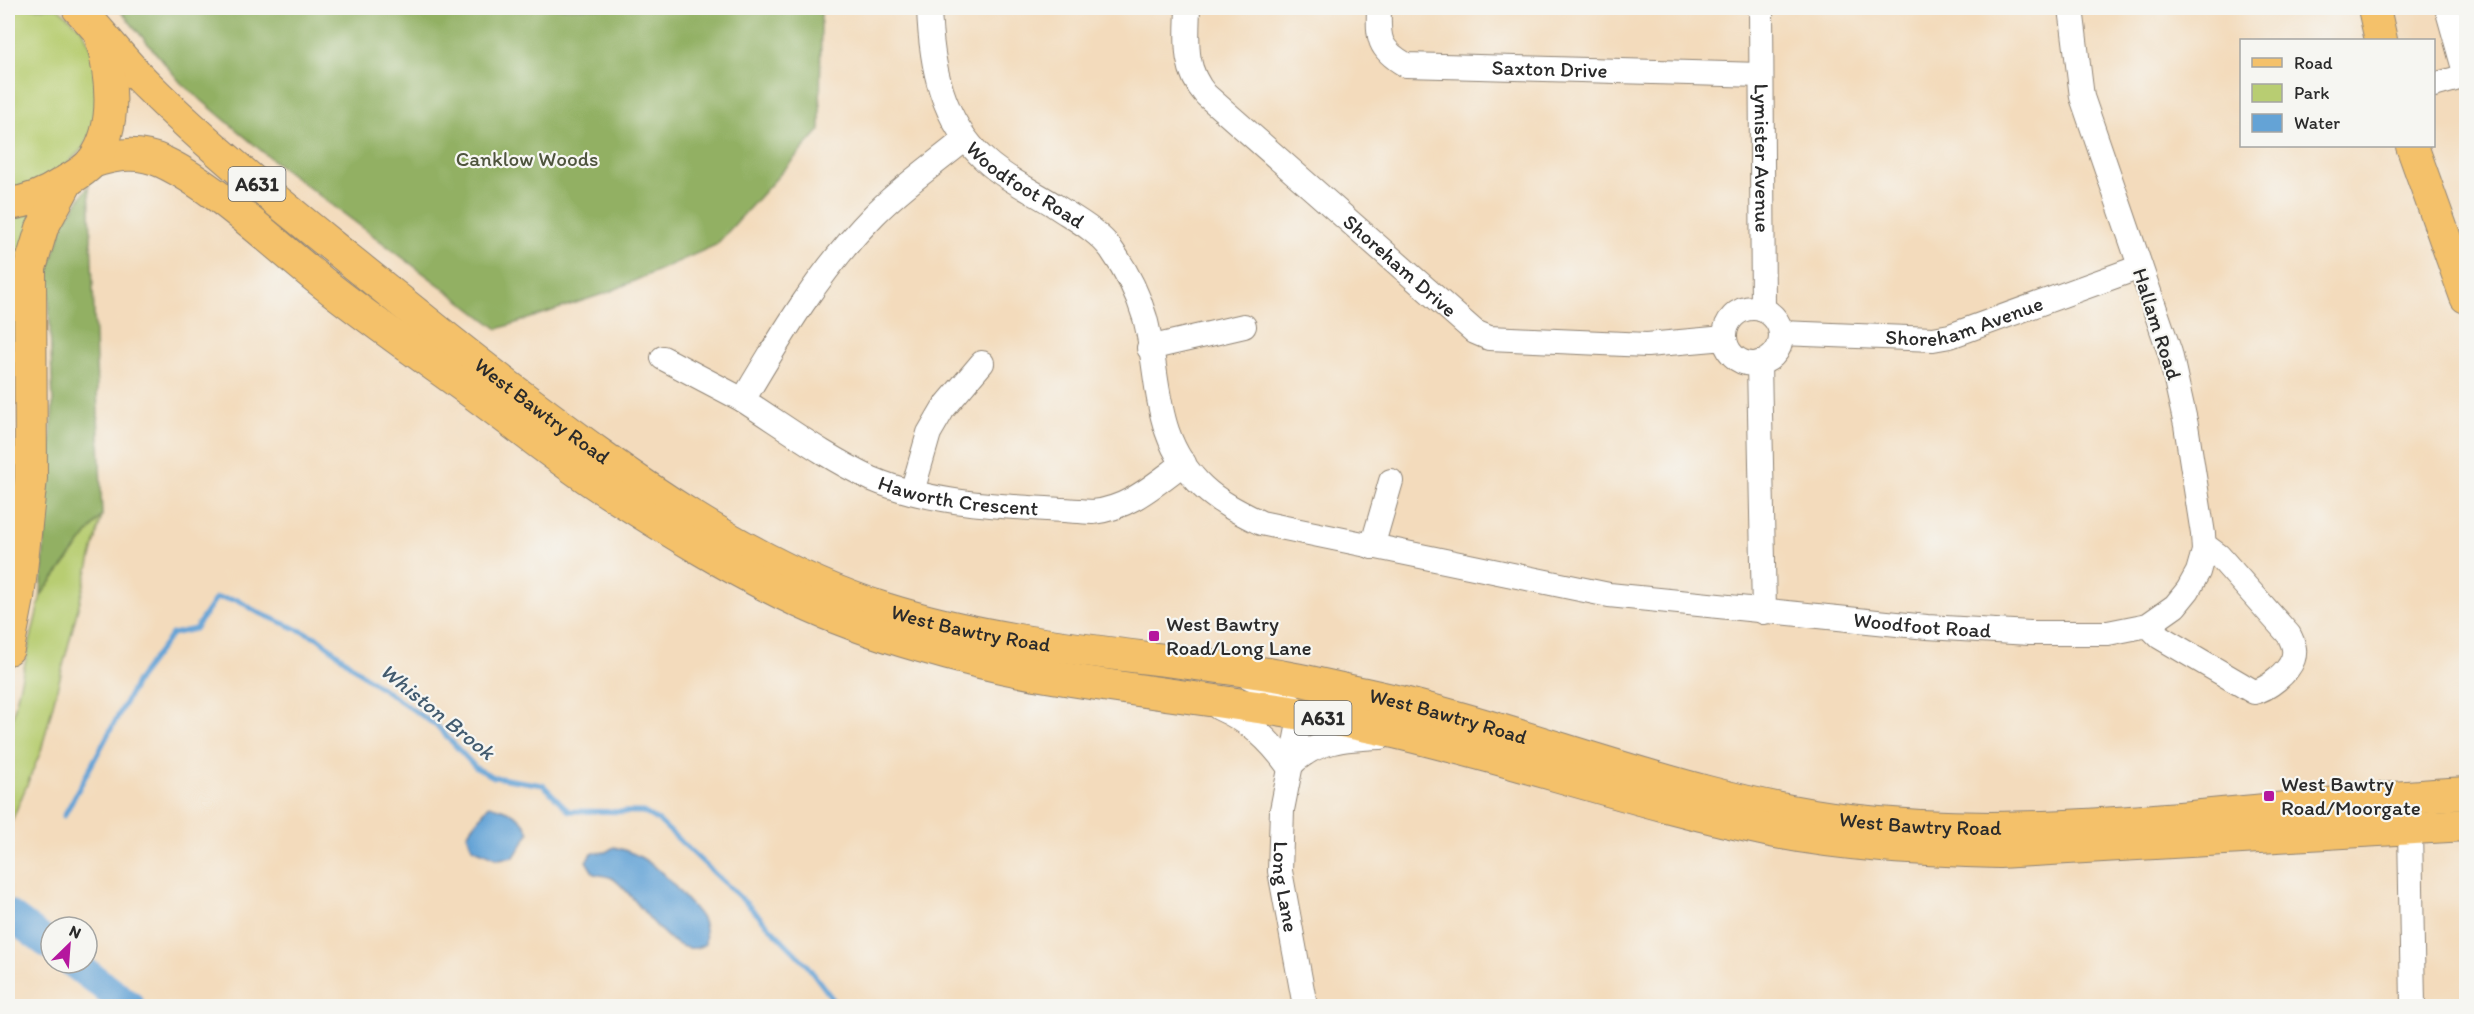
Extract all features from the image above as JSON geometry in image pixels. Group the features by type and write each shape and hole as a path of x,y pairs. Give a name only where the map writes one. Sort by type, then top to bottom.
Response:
{"main road":[{"name":"West Bawtry Road","path":"78,8 141,81 268,195 466,354 596,452 705,524 804,577 878,606 957,630 1033,644 1277,676 1388,699 1689,786 1844,819 1978,829 2061,828 2459,791"},
{"path":"2374,8 2381,39"},
{"path":"8,204 23,203 46,194 92,162 108,125 110,107 110,77 100,32"},
{"path":"2412,147 2466,297"},
{"name":"West Bawtry Road","path":"92,162 125,154 144,155 161,161 228,206 375,322 593,482 730,567 802,603 868,628 963,657 1044,676 1301,714 1406,736 1771,831 1838,842 1923,850 1999,852 2466,825"},
{"path":"8,649 18,598 31,478 30,268 42,228 68,180"},
{"name":"West Bawtry Road","path":"268,195 285,232 282,250"}],"street":[{"name":"Woodfoot Road","path":"929,8 931,50 936,78 948,111 965,139 986,162 1094,231 1110,247 1131,281 1145,319 1158,402 1171,440 1184,463 1202,486 1229,507 1260,523 1609,595 1764,612 2030,633 2108,633 2148,625"},
{"name":"Shoreham Drive","path":"1188,8 1186,47 1189,66 1194,81 1206,95 1475,332 1488,338 1647,345 1725,338"},
{"name":"Saxton Drive","path":"1379,8 1378,32 1382,46 1406,65 1761,75"},
{"name":"Lymister Avenue","path":"1761,8 1763,310"},
{"name":"Hallam Road","path":"2071,8 2082,97 2172,363 2186,425 2204,545 2198,572 2188,590 2175,606 2148,625"},
{"path":"2435,84 2466,76 2447,8"},
{"path":"743,400 800,305 839,253 876,212 965,139"},
{"name":"Shoreham Avenue","path":"1780,333 1942,338 2140,267"},
{"path":"1744,309 1763,310 1775,319 1780,333 1775,352 1759,363 1751,364 1730,353 1725,338 1729,320 1744,309"},
{"path":"1149,348 1244,326"},
{"name":"Haworth Crescent","path":"663,358 743,400 839,462 873,479 912,492 964,502 1093,512 1112,510 1131,502 1184,463"},
{"path":"912,492 929,433 943,409 982,363"},
{"path":"1759,363 1764,612"},
{"path":"1372,547 1391,481"},
{"path":"2148,625 2160,637 2254,692 2266,690 2293,660 2294,647 2289,635 2219,556 2204,545"},
{"name":"A631","path":"1222,669 1248,676 1262,683 1301,714"},
{"path":"1198,698 1247,721 1274,746 1289,767"},
{"name":"Long Lane","path":"1301,714 1282,810 1280,871 1305,1006"},
{"name":"A631","path":"1289,767 1308,752 1338,739 1406,736"},
{"path":"2410,828 2413,1006"}],"green space":[{"path":"8,8 58,8 81,28 96,56 97,120 83,148 59,172 28,186 8,188"},
{"name":"Canklow Woods","path":"118,8 821,8 820,130 716,245 609,292 498,329 276,163 181,83"},
{"path":"89,185 102,515 41,595 53,403 48,272 64,222"},
{"path":"38,212 19,352 12,351 8,334 8,217"},
{"path":"102,515 41,751 8,830 8,736 41,595"}],"water":[{"path":"489,805 514,814 523,821 529,833 514,857 498,859 472,848 467,834"},
{"path":"614,847 644,859 668,878 703,921 705,944 693,948 680,945 667,937 622,886 612,878 594,874 586,861 592,853 606,852"}],"waterway":[{"name":"Whiston Brook","path":"64,816 138,679 172,634 195,629 216,598 238,600 257,612 318,638 367,678 438,727 476,768 494,777 543,785 569,811 643,812 659,821 747,904 806,964 838,1006"},
{"path":"8,914 39,937"},
{"path":"89,975 130,1006"}],"place":[{"name":"West Bawtry Road/Long Lane","path":"1154,636"},
{"name":"West Bawtry Road/Moorgate","path":"2269,796"}]}
